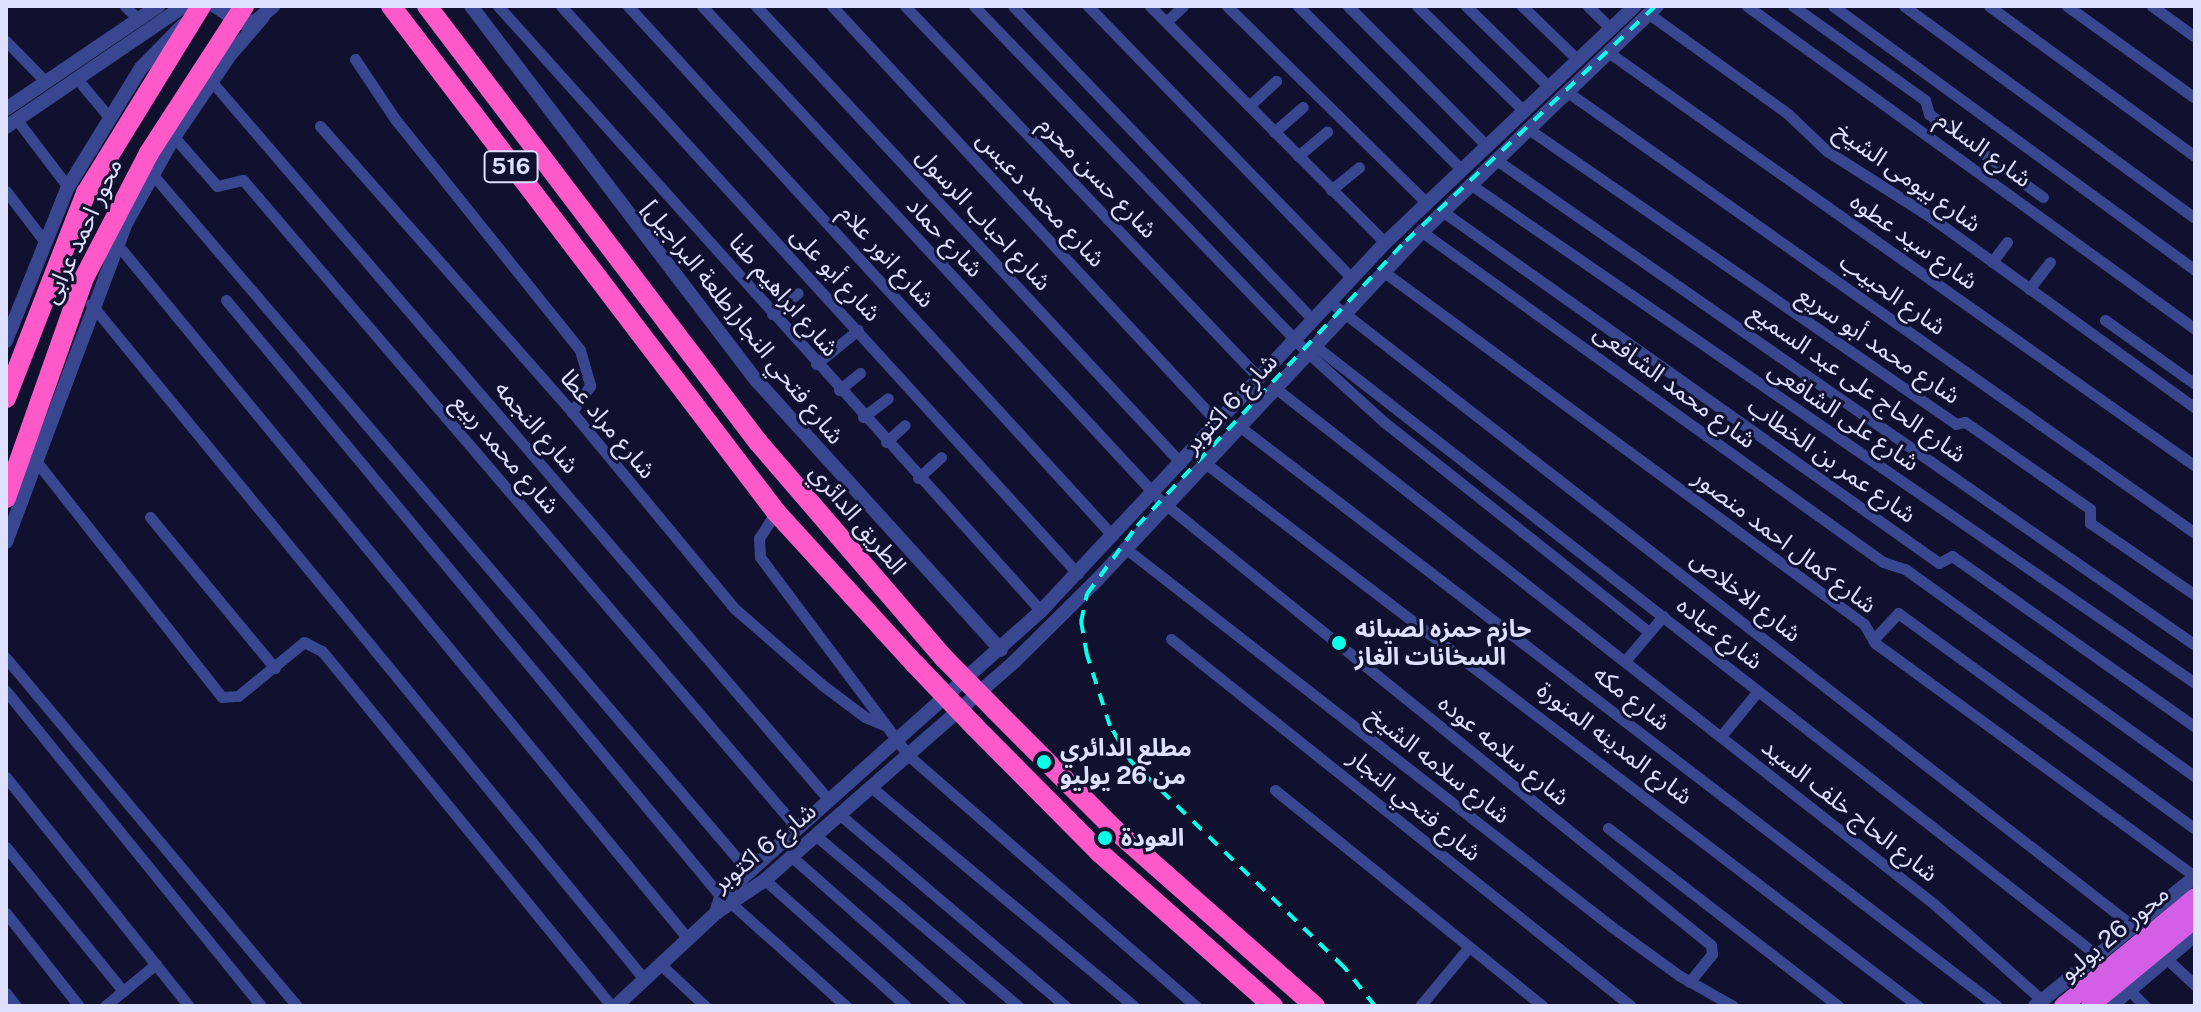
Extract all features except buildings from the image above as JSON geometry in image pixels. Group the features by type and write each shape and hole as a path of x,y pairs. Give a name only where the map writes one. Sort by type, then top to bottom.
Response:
{"highway":[{"name":"محور احمد عرابى","path":"6,398 86,193 202,6"},
{"name":"محور احمد عرابى","path":"6,498 84,278 149,153 244,6"},
{"name":"516","path":"391,6 665,371 776,512 915,664 1100,853 1273,1006"},
{"name":"الطريق الدائري","path":"427,6 654,309 768,454 943,657 1114,829 1315,1006"},
{"name":"محور 26 يوليو","path":"2063,1006 2195,897"},
{"name":"محور 26 يوليو","path":"2090,1006 2195,919"}],"street":[{"path":"125,6 138,19"},
{"path":"6,109 158,6"},
{"path":"68,187 12,124 184,6"},
{"path":"6,341 68,187 141,68 202,6"},
{"path":"215,6 232,21 268,12"},
{"name":"شارع فتحي النجار[طلعة البراجيل]","path":"471,6 757,381 1001,650"},
{"name":"شارع ابراهيم طنا","path":"498,6 863,417 1041,611"},
{"name":"شارع أبو على","path":"561,6 1078,574"},
{"name":"شارع انور علام","path":"628,6 1113,536"},
{"name":"شارع حماد","path":"702,6 1159,499"},
{"name":"شارع احباب الرسول","path":"756,6 1181,463"},
{"name":"شارع محمد دعبس","path":"832,6 1218,423"},
{"name":"شارع حسن محرم","path":"905,6 1259,378"},
{"path":"974,6 1303,345 1384,422 1649,632"},
{"path":"1013,6 1313,320"},
{"path":"1088,6 1352,278"},
{"path":"1150,6 1385,243"},
{"path":"1166,22 1183,6"},
{"path":"1227,6 1426,202"},
{"path":"1298,6 1462,170"},
{"name":"شارع الحاج على عبد السميع","path":"1348,6 1491,152 2195,645"},
{"path":"1417,6 1524,111"},
{"path":"1466,6 1549,87"},
{"path":"1522,6 1578,60"},
{"path":"1588,6 1611,29"},
{"name":"شارع 6 اكتوبر","path":"725,906 765,880 1014,662 1125,548 1181,463 1259,378 1344,314 1470,184 1524,111 1635,6"},
{"name":"شارع السلام","path":"1747,6 2195,329"},
{"path":"1793,6 1925,100 1929,114 2043,197"},
{"path":"1833,6 2195,270"},
{"path":"1904,6 2195,218"},
{"path":"1989,6 2195,156"},
{"path":"2067,6 2195,98"},
{"path":"2152,6 2195,37"},
{"name":"شارع 6 اكتوبر","path":"725,906 749,872 829,800 898,744 1001,650 1113,536 1205,463 1274,387 1303,345 1313,320 1426,202 1462,170 1527,128 1653,10"},
{"name":"شارع بيومى الشيخ","path":"1653,10 1788,114 1827,151 1992,262 2195,408"},
{"path":"6,542 91,304 117,244 174,137 212,82 268,12"},
{"path":"6,41 46,82"},
{"path":"125,46 141,68"},
{"name":"شارع سيد عطوه","path":"1608,52 2195,466"},
{"path":"355,59 395,119 580,350 590,386 572,412"},
{"path":"78,80 109,117"},
{"path":"1249,106 1276,81"},
{"name":"شارع النجمه","path":"212,82 829,800"},
{"name":"شارع الحبيب","path":"1566,91 2195,533"},
{"path":"1274,132 1303,107"},
{"name":"شارع مراد عطا","path":"320,126 572,412 734,608 821,684 865,717 884,725"},
{"name":"شارع محمد أبو سريع","path":"1527,128 1930,407 1958,425 1965,422 2078,500 2091,510 2090,523 2195,595"},
{"path":"1298,156 1327,132"},
{"name":"شارع محمد ربيع","path":"174,137 217,186 243,180 797,828"},
{"path":"1331,190 1359,167"},
{"path":"153,175 749,872"},
{"name":"شارع على الشافعى","path":"1470,184 2195,683"},
{"path":"6,191 45,242"},
{"name":"شارع عمر بن الخطاب","path":"1442,211 1939,563 1952,556 2195,727"},
{"name":"شارع محمد الشافعى","path":"1422,232 1883,562 1905,569 2195,777"},
{"path":"1992,262 2007,242"},
{"path":"117,244 688,939"},
{"path":"2029,289 2050,262"},
{"name":"شارع كمال احمد منصور","path":"1384,272 1864,624 1873,640 2195,876"},
{"path":"772,314 798,293"},
{"path":"226,300 725,906 846,1006"},
{"name":"شارع الاخلاص","path":"1330,302 2134,927"},
{"path":"91,304 644,979"},
{"path":"2105,320 2195,384"},
{"path":"816,364 858,330"},
{"name":"شارع عباده","path":"1303,345 1663,616 2098,956"},
{"path":"839,390 860,373"},
{"name":"شارع الحاج خلف السيد","path":"1274,387 1934,904 2039,1003"},
{"path":"863,417 888,398"},
{"path":"886,442 905,425"},
{"name":"شارع مكه","path":"1239,426 1997,1006"},
{"path":"918,478 941,457"},
{"path":"36,461 215,692 222,697 238,696 304,642 322,651 614,1006 725,906"},
{"name":"شارع المدينه المنورة","path":"1205,463 1918,1006"},
{"name":"شارع سلامه عوده","path":"1159,499 1711,945 1712,954 1689,982"},
{"path":"776,512 759,538 760,557 898,744 1196,1006"},
{"path":"150,517 275,668"},
{"name":"شارع سلامه الشيخ","path":"1125,548 1689,982 1733,1006"},
{"path":"1873,640 1898,613 2195,829"},
{"path":"1625,661 1663,616"},
{"name":"شارع فتحي النجار","path":"1171,639 1631,1006"},
{"path":"6,658 297,1006"},
{"path":"6,691 261,1006"},
{"path":"1721,736 1758,691"},
{"path":"6,777 189,1006"},
{"path":"871,787 1134,1006"},
{"path":"1275,790 1543,1006"},
{"path":"839,814 1065,1006"},
{"path":"1608,828 1838,1006"},
{"path":"815,835 1018,1006"},
{"path":"6,847 123,991"},
{"path":"792,857 961,1006"},
{"path":"2039,1003 2195,876"},
{"path":"765,880 906,1006"},
{"path":"6,913 79,1006"},
{"path":"2111,1006 2195,935"},
{"path":"1420,1006 1469,947"},
{"path":"2167,959 2195,985"},
{"path":"105,1006 156,964"},
{"path":"660,964 705,1006"},
{"path":"2129,990 2145,1006"},
{"path":"6,993 16,1006"}],"railway":[{"path":"1375,1006 1344,967 1130,760 1110,726 1087,655 1081,622 1087,594 1137,526 1406,241 1655,6"}],"place":[{"name":"حازم حمزه لصيانه السخانات الغاز","path":"1339,643"},
{"name":"مطلع الدائري من 26 يوليو","path":"1044,762"},
{"name":"العودة","path":"1105,838"}]}
